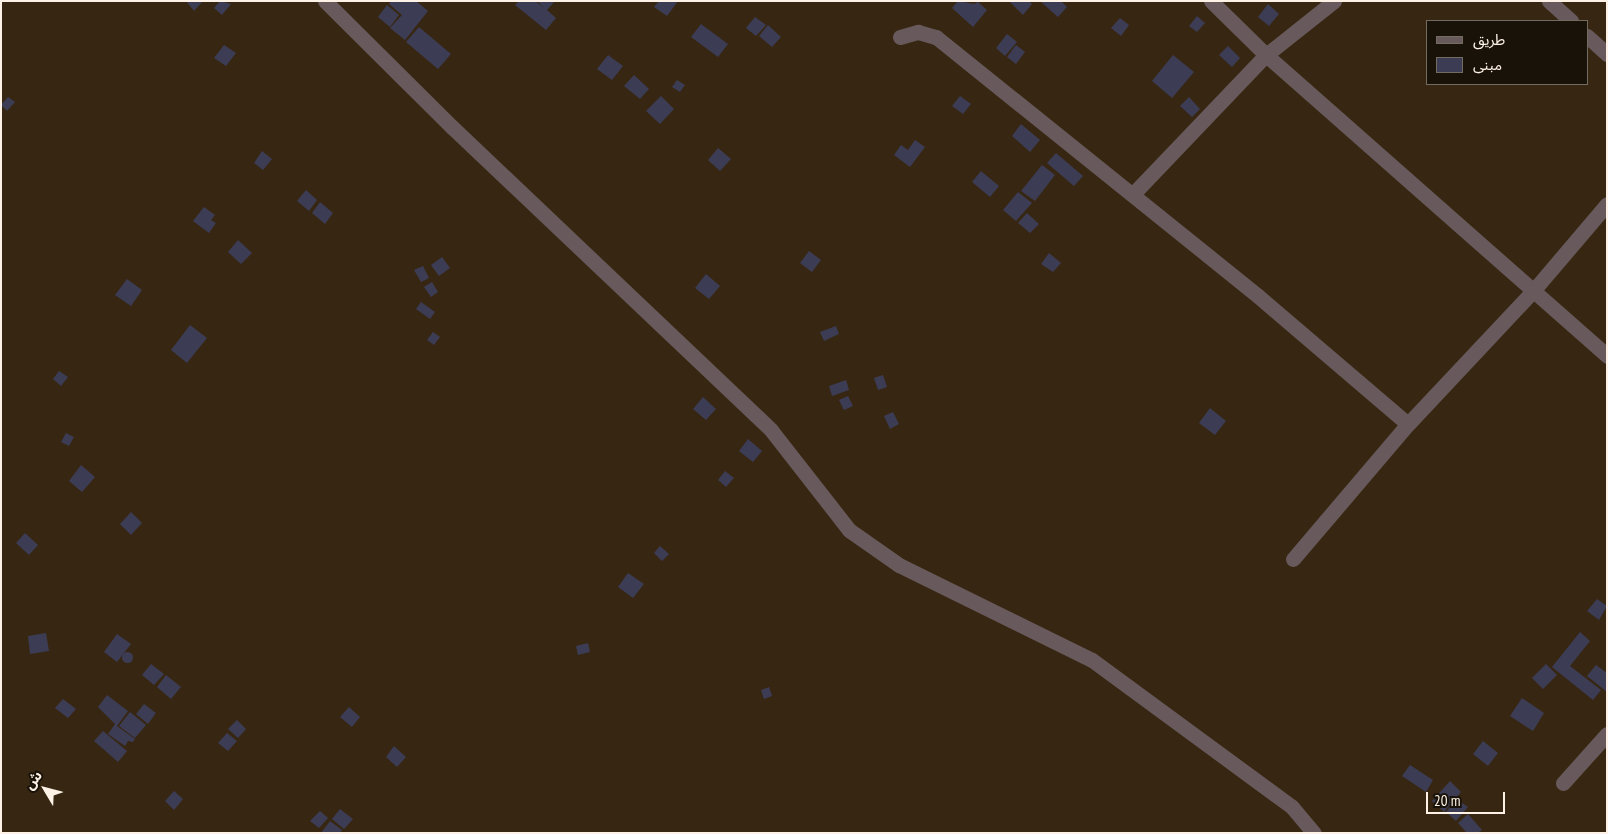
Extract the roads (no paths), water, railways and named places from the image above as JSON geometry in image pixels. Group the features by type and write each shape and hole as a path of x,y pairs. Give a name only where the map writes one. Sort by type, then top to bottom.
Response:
{"street":[{"path":"325,1 452,127 770,430 849,530 899,565 1092,660 1292,807 1314,833"},
{"path":"1210,1 1266,55 1388,160 1607,356"},
{"path":"1133,194 1266,55 1334,1"},
{"path":"1549,1 1570,20"},
{"path":"900,38 918,32 936,37 1133,194 1408,424"},
{"path":"1588,37 1607,54"},
{"path":"1293,559 1408,424 1533,291 1607,204"},
{"path":"1563,783 1607,734"}]}
